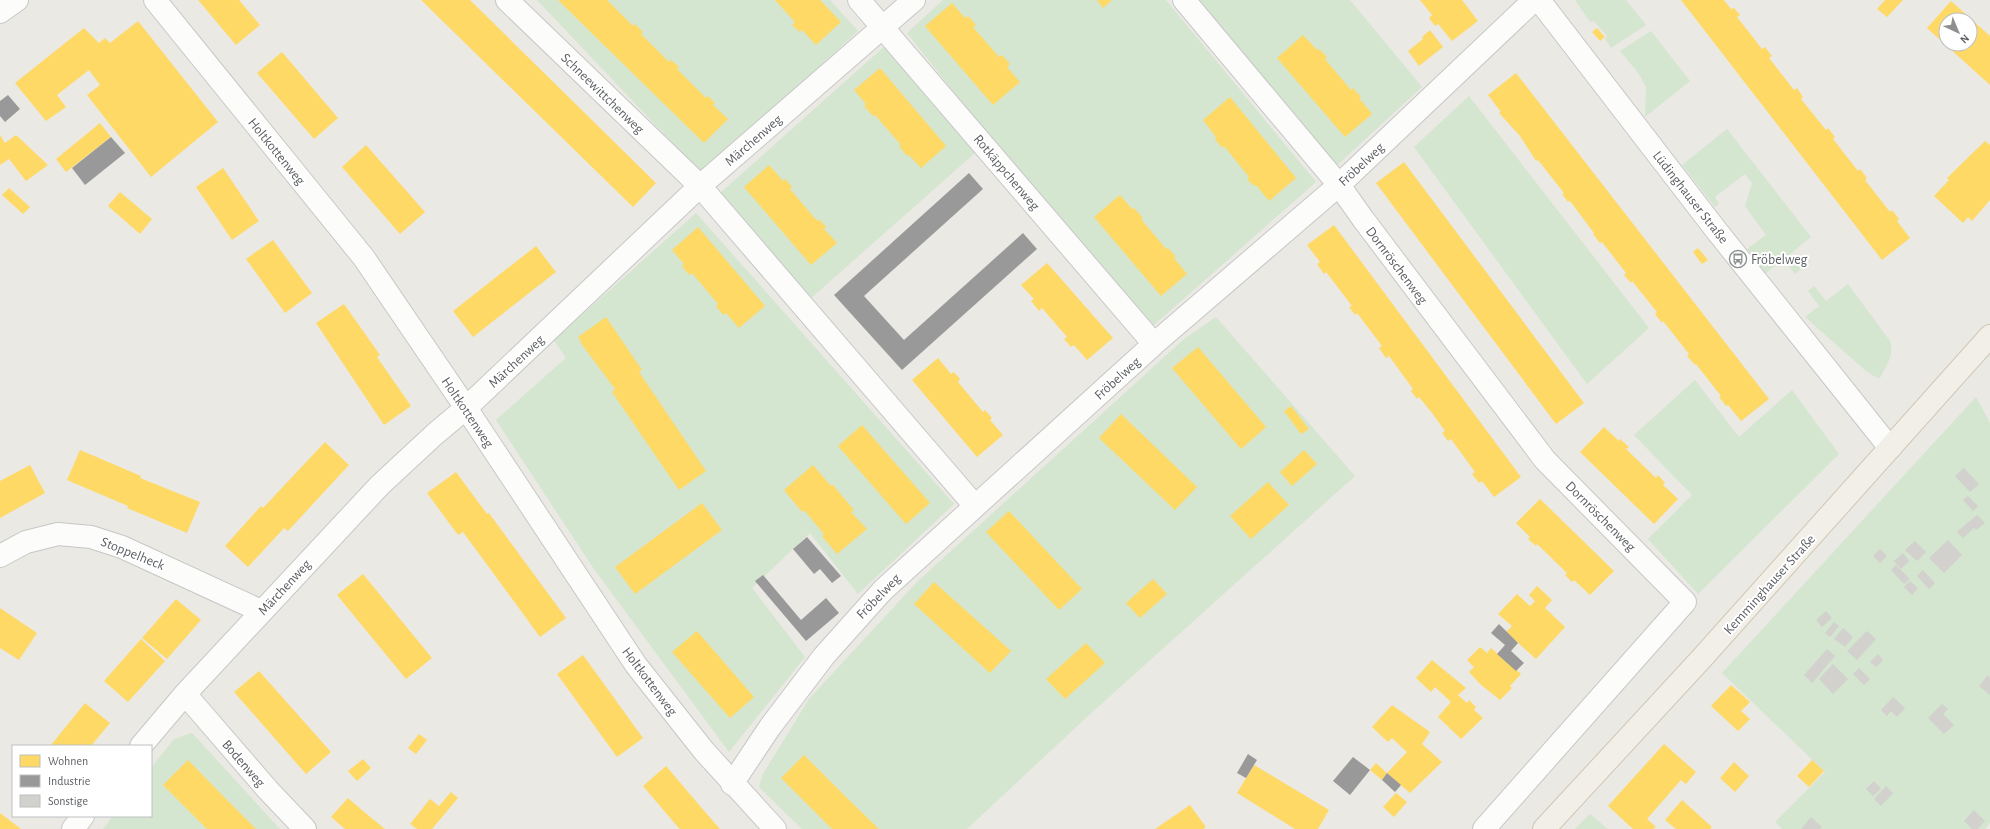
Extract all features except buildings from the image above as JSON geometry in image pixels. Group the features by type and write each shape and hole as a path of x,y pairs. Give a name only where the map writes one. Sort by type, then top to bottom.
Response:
{"main road":[{"name":"Kemminghauser Straße","path":"1544,829 1697,664 1990,336"}],"street":[{"path":"0,12 17,0"},
{"name":"Holtkottenweg","path":"155,0 364,258 466,408 636,665 732,784 775,829"},
{"name":"Schneewittchenweg","path":"507,0 700,186 975,506"},
{"name":"Rotkäppchenweg","path":"859,0 884,27 1154,344"},
{"name":"Märchenweg","path":"142,745 185,694 261,611 380,485 435,434 466,408 700,186 914,0"},
{"path":"1184,0 1339,184"},
{"name":"Fröbelweg","path":"732,784 770,727 824,656 883,590 1154,344 1339,184 1534,0"},
{"name":"Lüdinghauser Straße","path":"1539,0 1725,241 1890,448"},
{"name":"Dornröschenweg","path":"1339,184 1362,219 1545,460 1685,602 1484,829"},
{"name":"Stoppelheck","path":"0,556 26,542 58,534 91,537 122,547 261,611"},
{"name":"Bodenweg","path":"185,694 268,790 305,829"},
{"path":"73,829 82,817"}],"green space":[{"path":"537,0 830,0 858,31 702,174"},
{"path":"943,0 1166,0 1316,182 1145,333 907,33"},
{"path":"1192,0 1350,0 1422,87 1334,168"},
{"path":"1575,0 1626,0 1646,25 1611,48 1605,39 1607,36 1594,21 1590,22"},
{"path":"1651,31 1690,81 1645,117 1646,87 1639,74 1620,51"},
{"path":"885,46 975,153 809,300 719,194"},
{"path":"1469,96 1649,328 1587,384 1414,147"},
{"path":"1727,129 1811,237 1790,254 1801,269 1795,274 1783,259 1765,274 1747,249 1766,235 1745,206 1752,183 1745,174 1715,197 1719,204 1715,207 1682,165"},
{"path":"696,213 954,504 858,594 810,533 752,588 805,657 729,752 594,569 496,420 566,358 554,340"},
{"path":"1848,284 1890,341 1891,355 1880,378 1877,378 1866,371 1805,317 1819,306 1808,291 1814,286 1826,301"},
{"path":"1216,317 1355,476 1089,715 967,829 802,829 759,787 763,774 809,699 917,582 1184,339"},
{"path":"1695,380 1739,437 1792,390 1839,454 1698,594 1648,539 1692,495 1634,435"},
{"path":"1976,397 1990,423 1990,823 1985,829 1782,829 1775,822 1825,772 1722,673"},
{"path":"192,733 280,829 103,829 112,817 152,817 152,767 174,739"},
{"path":"1590,814 1608,829 1575,829"}],"place":[{"name":"Fröbelweg","path":"1738,259"}]}
